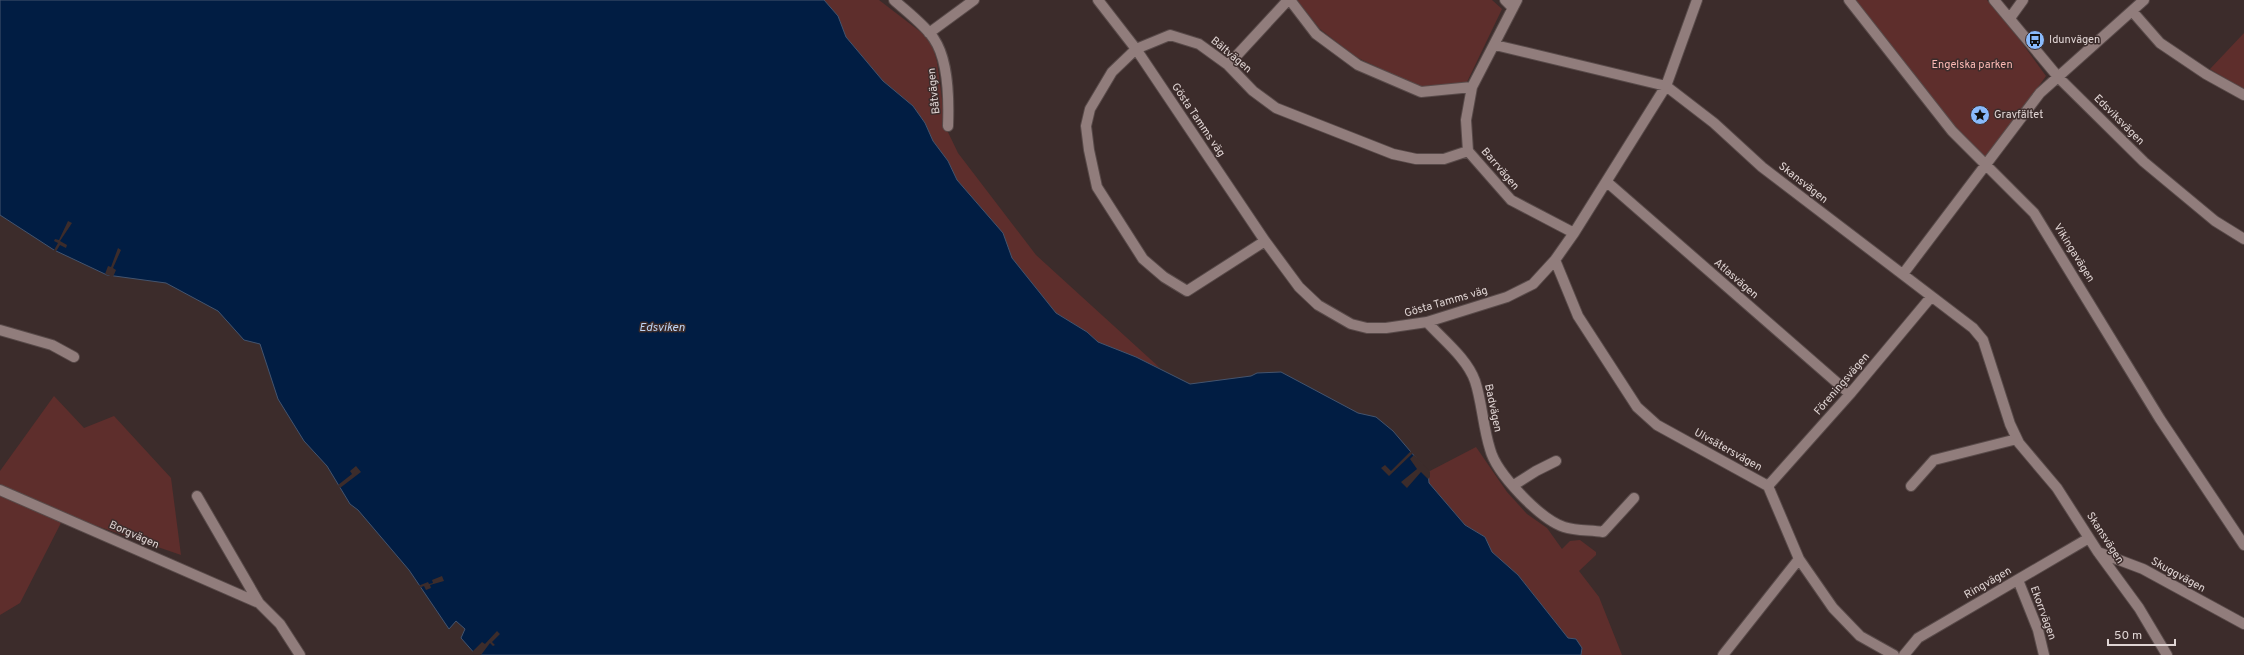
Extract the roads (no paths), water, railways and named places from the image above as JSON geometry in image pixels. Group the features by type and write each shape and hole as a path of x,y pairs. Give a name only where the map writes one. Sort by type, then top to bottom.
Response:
{"street":[{"name":"Båtvägen","path":"894,0 934,39 945,70 949,107 948,126"},
{"path":"929,33 974,0"},
{"name":"Gösta Tamms väg","path":"1098,0 1136,49 1265,241 1299,287 1318,305 1351,324 1367,328 1386,328 1427,322 1507,297 1533,284 1554,260 1574,233 1666,86 1697,0"},
{"path":"1228,65 1289,0 1316,34 1358,64 1421,92 1472,87"},
{"path":"1505,0 1515,4"},
{"name":"Vikingavägen","path":"1849,0 1952,131 2034,213 2160,419 2244,545"},
{"name":"Edsviksvägen","path":"1994,0 2059,78 2144,162 2215,221 2244,239"},
{"path":"2010,18 2023,0"},
{"path":"1903,274 2040,93 2059,78 2144,0"},
{"name":"Barrvägen","path":"1515,4 1472,87 1466,120 1468,151 1511,200 1574,233"},
{"path":"2132,11 2160,43 2206,74 2244,95"},
{"name":"Bältvägen","path":"1265,241 1187,291 1164,277 1143,259 1097,187 1089,150 1086,126 1090,109 1112,72 1136,49 1170,35 1199,44 1228,65 1253,91 1276,108 1393,154 1416,159 1444,159 1468,151"},
{"name":"Skansvägen","path":"1495,44 1666,86 1714,123 1762,166 1973,328 1983,340 2010,424 2017,439 2057,488 2098,552 2139,608 2166,655"},
{"name":"Atlasvägen","path":"1607,182 1850,394"},
{"name":"Ulvsätersvägen","path":"1554,260 1578,316 1637,407 1657,425 1768,486 1799,559 1833,608 1860,636 1894,655"},
{"name":"Föreningsvägen","path":"1768,486 1850,394 1931,297"},
{"name":"Badvägen","path":"1427,322 1462,361 1474,380 1490,450 1498,466 1530,504 1550,521 1564,527 1603,532 1634,498"},
{"path":"0,330 52,345 74,357"},
{"path":"1911,486 1934,460 2017,439"},
{"path":"1514,485 1536,470 1556,461"},
{"name":"Borgvägen","path":"0,490 259,603"},
{"name":"Borgvägen","path":"197,496 259,603 280,624 300,655"},
{"name":"Ringvägen","path":"1904,655 1918,638 2089,538"},
{"name":"Skuggvägen","path":"2098,552 2143,569 2244,624"},
{"path":"1722,655 1799,559"},
{"name":"Ekorrvägen","path":"2018,580 2038,630 2044,655"}],"water":[{"name":"Edsviken","path":"0,0 824,0 838,16 846,37 883,81 913,106 925,123 933,141 948,161 957,180 1003,233 1012,258 1056,313 1087,332 1098,342 1136,357 1190,384 1251,376 1257,373 1281,372 1358,413 1376,417 1393,431 1428,472 1429,483 1465,525 1485,537 1492,552 1518,575 1568,638 1576,639 1582,648 1581,655 476,655 461,638 465,629 456,621 449,629 409,570 358,510 350,504 327,466 304,441 278,399 260,344 244,340 218,311 166,283 107,275 54,250 0,215"}],"place":[{"name":"Idunvägen","path":"2035,40"},
{"name":"Gravfältet","path":"1980,115"}],"park label":[{"name":"Engelska parken","path":"1972,65"}]}
